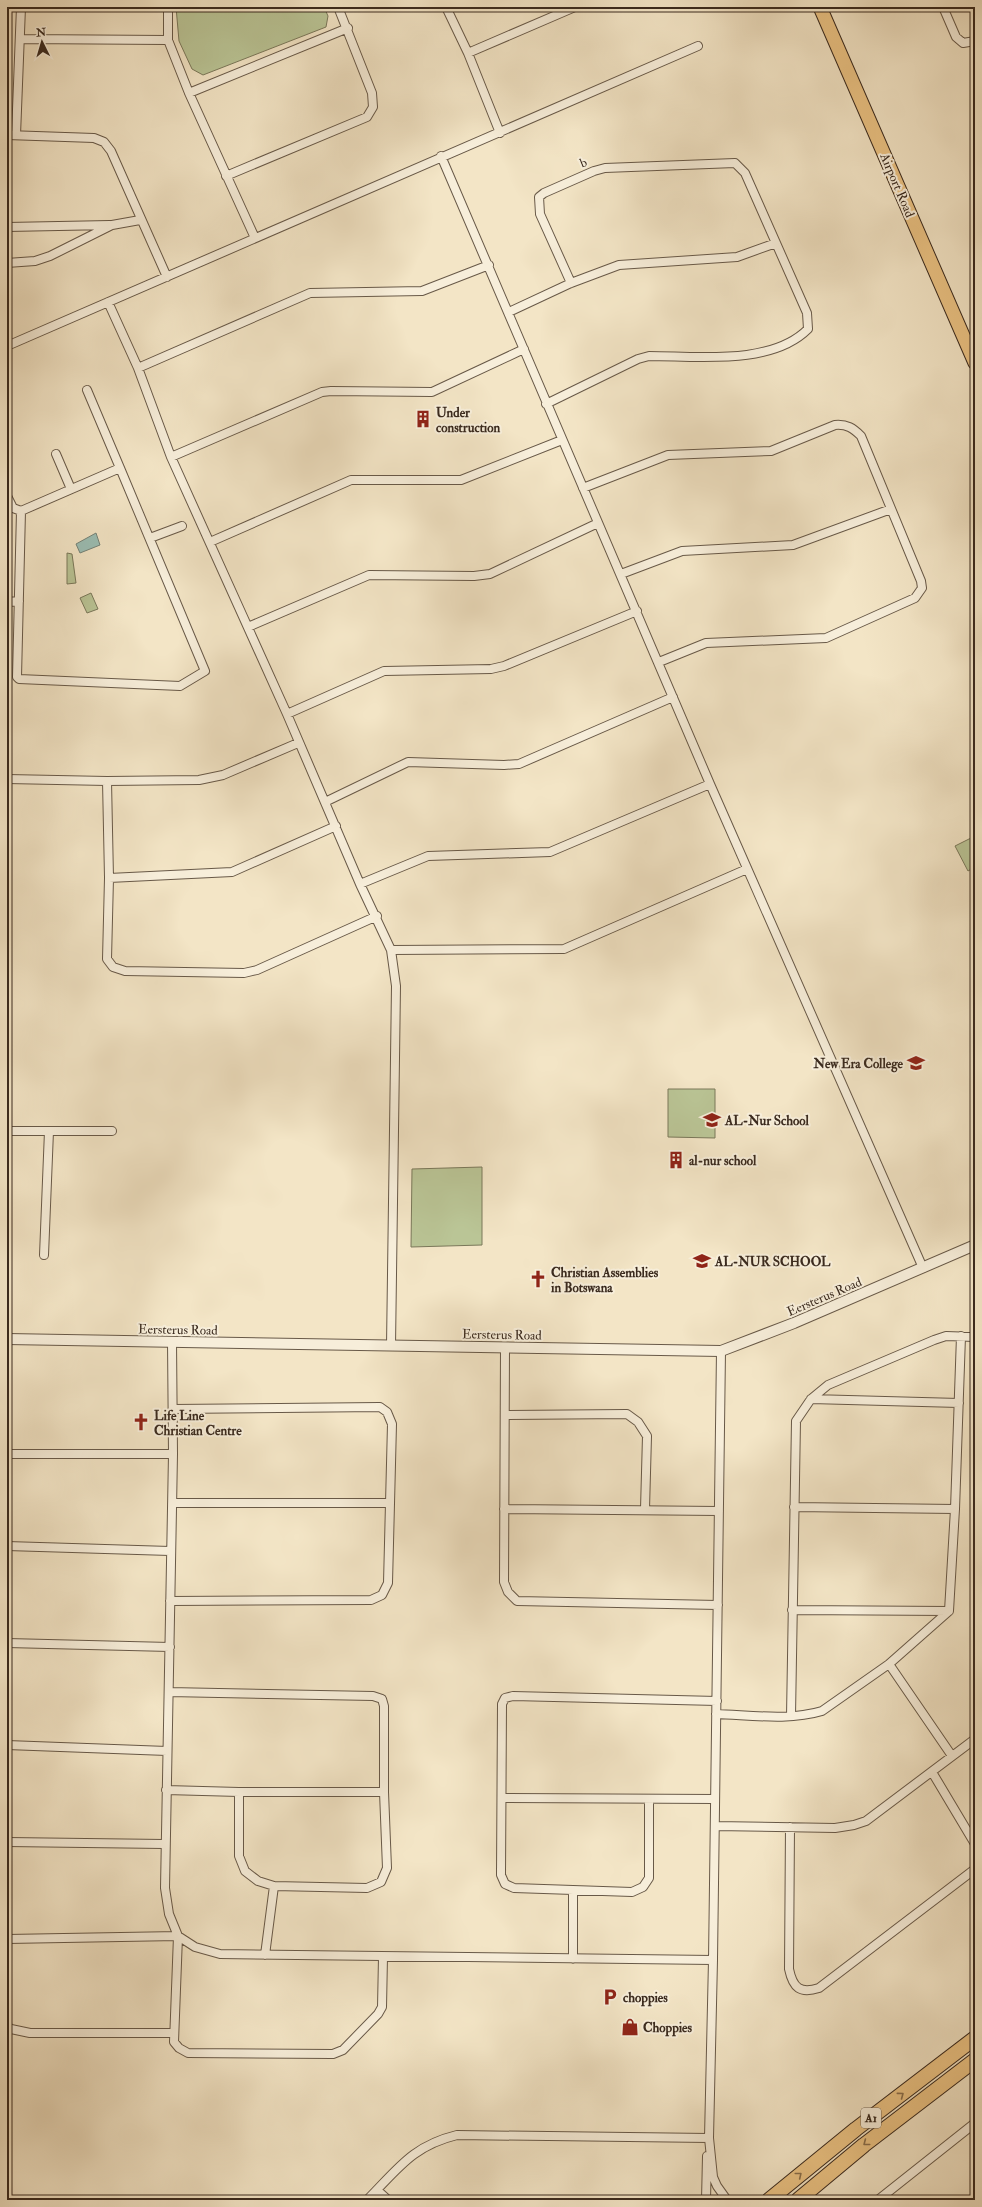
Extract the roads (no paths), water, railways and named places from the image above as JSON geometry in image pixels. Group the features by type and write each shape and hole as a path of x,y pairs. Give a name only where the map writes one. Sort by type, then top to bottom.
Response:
{"highway":[{"name":"A1","path":"769,2200 856,2129 975,2038"},
{"name":"A1","path":"798,2200 864,2145 975,2060"}],"main road":[{"name":"Airport Road","path":"820,7 975,363"}],"street":[{"path":"16,135 20,7"},
{"path":"168,7 168,40 189,93 255,238"},
{"path":"226,176 367,117 373,107 372,93 348,28 338,7"},
{"path":"446,7 468,53 500,133"},
{"path":"468,53 574,7"},
{"path":"944,7 956,37 963,43 975,41"},
{"path":"189,93 348,28"},
{"path":"20,39 168,40"},
{"path":"7,346 698,46"},
{"path":"7,135 94,138 104,142 111,151 140,220 167,277"},
{"path":"442,156 490,266 546,404 621,574 710,784 923,1268"},
{"name":"b","path":"571,283 540,214 539,197 544,193 594,171 605,168 735,164 746,173 776,243"},
{"path":"7,227 112,225 140,220"},
{"path":"7,263 35,261 50,256 112,225"},
{"path":"509,312 571,283 618,265 737,257 776,243 807,313 808,328 801,335 792,341 754,355 649,356 632,362 546,404"},
{"path":"138,368 310,293 422,291 490,266"},
{"path":"108,302 138,368 171,456 287,714 298,743 336,826 360,884 377,916 391,950 396,986 391,1346"},
{"path":"171,456 322,392 331,390 432,392 524,349"},
{"path":"21,511 18,679 183,685 206,671 87,390"},
{"path":"583,488 668,455 771,451 835,425 844,424 854,428 861,436 921,581 922,588 915,598 826,638 706,643 658,662"},
{"path":"210,542 351,480 461,480 562,440"},
{"path":"56,454 72,489"},
{"path":"7,496 12,508 21,511 120,468"},
{"path":"621,574 682,552 793,545 891,509"},
{"path":"248,627 369,575 474,576 490,574 598,523"},
{"path":"150,538 182,526"},
{"path":"7,602 19,601"},
{"path":"287,714 384,671 491,669 504,666 637,612"},
{"path":"325,802 408,762 504,765 519,764 673,697"},
{"path":"7,779 107,781 199,780 223,775 298,743"},
{"path":"107,781 109,878 107,959 113,967 125,971 232,974 257,970 377,916"},
{"path":"360,884 428,856 550,852 710,784"},
{"path":"109,878 232,872 336,826"},
{"path":"391,950 564,949 747,869"},
{"path":"7,1131 112,1131"},
{"path":"44,1255 49,1131"},
{"name":"Eersterus Road","path":"7,1339 721,1352 794,1323 975,1245"},
{"path":"791,1716 796,1421 812,1399 828,1385 946,1336 975,1337"},
{"path":"716,1714 791,1716 810,1715 822,1711 889,1664 949,1611 955,1509 961,1336"},
{"path":"172,1342 173,1454 170,1551 170,1647 164,1844 165,1888 169,1914 178,1936 174,2042 179,2048 188,2053 333,2054 343,2050 378,2014 382,2007 383,1957"},
{"path":"505,1347 504,1582 508,1592 517,1602 718,1605"},
{"path":"706,2200 709,2142 713,1960 721,1352"},
{"path":"812,1399 959,1403"},
{"path":"170,1601 371,1600 382,1594 388,1583 392,1424 387,1412 380,1407 173,1409"},
{"path":"505,1415 627,1414 638,1422 647,1436 645,1509"},
{"path":"7,1454 173,1454"},
{"path":"172,1503 390,1503"},
{"path":"794,1507 955,1509"},
{"path":"504,1509 645,1509 719,1511"},
{"path":"7,1546 170,1551"},
{"path":"792,1610 949,1611"},
{"path":"7,1643 170,1647"},
{"path":"889,1664 952,1756"},
{"path":"169,1692 373,1696 382,1699 384,1706 384,1792 387,1868 381,1882 367,1888 274,1886 258,1881 246,1871 238,1856 239,1792"},
{"path":"649,1799 649,1878 643,1888 632,1892 514,1888 505,1884 501,1874 502,1704 505,1698 513,1696 717,1701"},
{"path":"715,1826 836,1828 866,1821 975,1739"},
{"path":"7,1745 167,1751"},
{"path":"932,1772 975,1844"},
{"path":"166,1790 239,1792 384,1792"},
{"path":"502,1798 715,1799"},
{"path":"790,1827 789,1969 791,1981 799,1989 808,1991 819,1988 975,1869"},
{"path":"7,1842 164,1844"},
{"path":"265,1955 274,1886"},
{"path":"573,1890 573,1959"},
{"path":"7,1939 178,1936 195,1947 220,1954 713,1960"},
{"path":"7,2026 30,2033 174,2033"},
{"path":"878,2200 975,2124"},
{"path":"367,2200 408,2158 422,2147 437,2140 457,2135 709,2142"},
{"path":"709,2142 713,2177 717,2186 727,2200"},
{"path":"377,2190 388,2200"}],"water":[{"path":"96,533 100,545 80,553 76,544"}],"place":[{"name":"Under construction","path":"423,419"},
{"name":"New Era College","path":"916,1063"},
{"name":"AL-Nur School","path":"712,1120"},
{"name":"al-nur school","path":"676,1160"},
{"name":"AL-NUR SCHOOL","path":"702,1261"},
{"name":"Christian Assemblies in Botswana","path":"538,1279"},
{"name":"Life Line Christian Centre","path":"141,1422"},
{"name":"choppies","path":"610,1997"},
{"name":"Choppies","path":"630,2027"}]}
